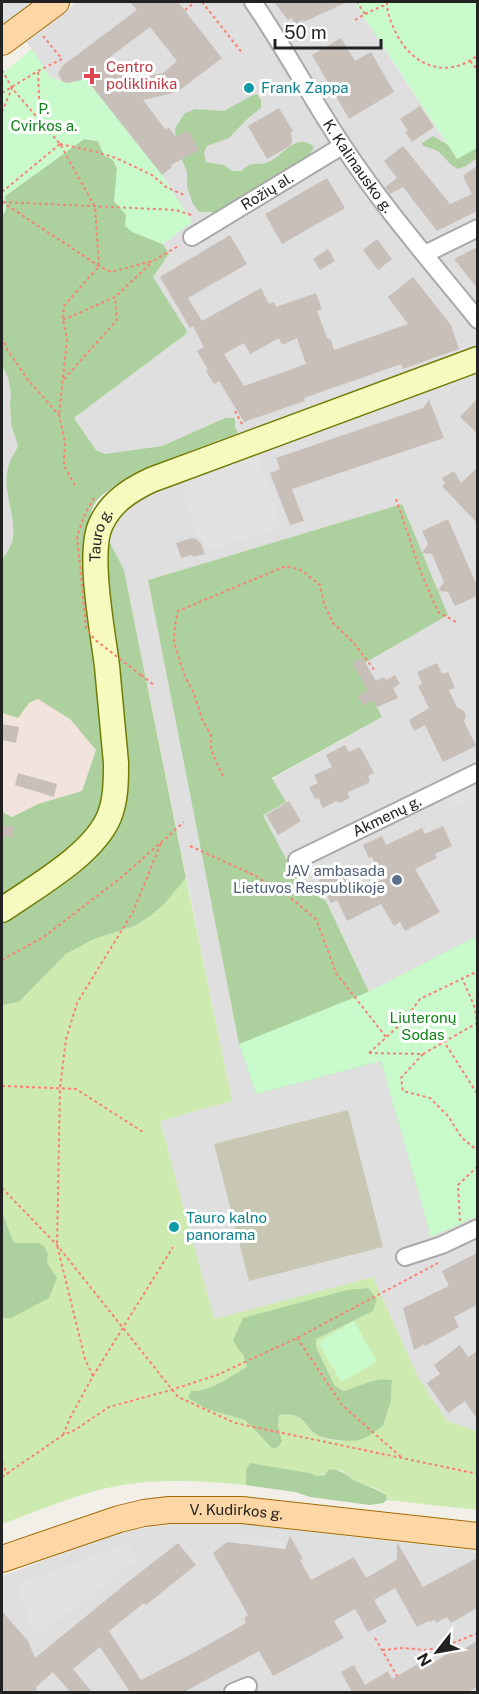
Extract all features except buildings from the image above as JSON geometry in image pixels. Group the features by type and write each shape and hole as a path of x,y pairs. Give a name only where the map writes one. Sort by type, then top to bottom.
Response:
{"main road":[{"path":"2,42 56,2"},
{"name":"Tauro g.","path":"2,910 54,875 73,859 100,835 109,816 115,792 116,763 95,546 100,526 110,510 127,493 152,480 477,359"},
{"name":"V. Kudirkos g.","path":"2,1559 119,1519 170,1510 242,1510 477,1536"}],"street":[{"name":"K. Kalinausko g.","path":"253,2 275,33 342,146 477,320"},
{"name":"Rožių al.","path":"192,237 342,146"},
{"path":"425,254 477,228"},
{"name":"Akmenų g.","path":"297,860 477,772"},
{"path":"405,1257 442,1245 469,1227"}],"path":[{"path":"184,10 195,2"},
{"path":"202,2 243,54"},
{"path":"357,2 365,14"},
{"path":"355,20 387,4 399,38 408,52 419,61 446,68 456,68 471,61 477,55"},
{"path":"2,93 62,59 31,21"},
{"path":"471,61 477,70"},
{"path":"2,70 12,88 60,144 94,207 99,266 64,306 63,320 68,339 59,415 65,442 64,466 75,485"},
{"path":"38,71 40,120"},
{"path":"2,112 12,88"},
{"path":"2,192 60,144"},
{"path":"60,144 116,158 152,175 166,187 183,195"},
{"path":"2,202 176,210 197,217"},
{"path":"2,202 111,272 153,261"},
{"path":"63,320 116,297 153,261 192,237"},
{"path":"63,380 117,320 116,297"},
{"path":"2,337 7,349 28,380 59,415"},
{"path":"2,346 7,349"},
{"path":"235,411 243,425"},
{"path":"94,498 77,536 86,628 94,639 154,685"},
{"path":"396,499 420,570 438,612 458,623"},
{"path":"223,776 211,750 211,735 184,674 174,642 174,626 178,611 286,566 301,570 320,585 324,604 333,623 375,671"},
{"path":"2,960 45,936 123,876 184,822"},
{"path":"93,1376 86,1359 57,1245 60,1088 66,1039 76,1003 133,912 161,843"},
{"path":"190,846 254,875 287,895 316,919 336,973 387,1037"},
{"path":"423,1054 369,1053 402,1023 420,999 477,971"},
{"path":"462,978 475,1008 477,1023 443,1040 423,1054 401,1078 403,1091 430,1098 448,1116 462,1138 477,1151"},
{"path":"443,1040 477,1095"},
{"path":"2,1086 76,1089 143,1132"},
{"path":"469,1227 458,1199 458,1185 477,1166"},
{"path":"2,1188 57,1245 178,1397 235,1423 477,1474"},
{"path":"63,1435 93,1376 173,1248"},
{"path":"2,1478 63,1435 75,1430 109,1407 217,1375 297,1338 446,1260"},
{"path":"297,1338 342,1405 403,1459"},
{"path":"2,1462 7,1474"},
{"path":"382,1650 403,1648 425,1650 443,1647 477,1633"},
{"path":"375,1638 397,1676"}],"shaded area":[{"path":"2,2 42,2 2,31"},
{"path":"77,2 354,2 457,159 477,148 477,349 238,433 225,418 162,446 105,454 96,450 74,418 186,334 153,277 169,254 163,244 192,222 162,175 87,79 67,83 50,77 27,42"},
{"path":"2,365 8,378 11,394 11,424 18,446 8,468 7,490 14,525 10,550 2,559"},
{"path":"477,374 477,936 369,992 326,901 300,885 263,815 272,779 382,717 355,668 402,504 148,580 239,1044 256,1094 381,1060 431,1237 477,1216 477,1431 447,1422 418,1377 373,1277 214,1320 160,1121 232,1101 124,570 105,533 129,501 179,477"},
{"path":"259,456 281,527 208,551 195,530 180,481"},
{"path":"2,645 20,649 97,747 82,791 2,863"},
{"path":"477,772 477,795 453,807 443,789"},
{"path":"348,1110 383,1247 249,1281 214,1144"},
{"path":"200,1522 242,1524 477,1551 477,1692 2,1692 2,1576 121,1532"},
{"path":"236,1535 282,1540 287,1549 239,1543"},
{"path":"128,1543 138,1559 36,1638 16,1585"}],"green space":[{"path":"354,2 477,2 477,148 457,159"},
{"name":"P. Cvirkos a.","path":"32,49 50,77 67,83 86,79 162,175 192,222 163,244 132,232 125,226 126,215 114,201 117,168 113,160 104,155 98,141 84,139 5,196 6,210 2,216 2,74"},
{"path":"257,94 261,100 261,108 229,138 207,146 204,153 206,162 224,165 232,171 241,171 252,164 274,159 296,143 308,143 314,147 310,154 215,212 199,212 193,204 187,187 187,172 176,145 175,128 185,113 195,109 224,111"},
{"path":"477,131 477,158 458,169 438,151 423,146 422,143 433,136 448,145"},
{"path":"84,139 98,141 104,155 113,160 117,168 116,183 133,232 163,244 169,254 153,277 187,331 74,418 96,450 105,454 162,446 225,418 235,418 238,433 160,463 119,483 94,505 90,516 90,527 105,533 124,570 186,878 153,914 135,926 94,939 66,954 19,1002 3,1005 2,812 12,817 38,804 82,791 96,750 70,719 38,699 29,703 18,718 2,713 2,559 13,537 7,480 9,465 18,446 11,424 11,394 8,378 2,365 2,216 6,210 5,196"},
{"path":"402,504 448,615 356,668 382,717 272,778 286,802 263,815 300,885 326,901 369,992 477,936 477,1216 431,1237 381,1061 256,1094 239,1044 148,580"},
{"path":"186,878 232,1101 160,1121 214,1319 373,1277 418,1377 447,1421 477,1431 477,1510 387,1500 386,1495 378,1489 358,1483 341,1470 317,1476 309,1473 246,1471 246,1485 179,1481 129,1484 84,1494 2,1524 2,1318 11,1318 47,1263 48,1254 38,1243 14,1243 2,1212 2,1005 19,1002 66,954 94,939 135,926 165,903","holes":["372,1311 315,1339 316,1347 335,1386 343,1391 373,1381 392,1380 391,1401 383,1426 360,1437 336,1441 319,1436 295,1416 279,1415 278,1426 282,1441 258,1434 245,1420 207,1409 191,1391 206,1389 247,1367 243,1354 238,1349"]},
{"name":"Liuteronų Sodas","path":"477,936 477,1216 431,1237 381,1061 256,1094 239,1044 368,992"},
{"path":"2,1212 14,1243 38,1243 44,1246 48,1254 47,1263 57,1278 49,1298 11,1318 2,1318"},
{"path":"368,1288 377,1299 373,1311 316,1339 316,1347 335,1386 343,1391 373,1381 392,1380 391,1401 383,1426 368,1436 353,1441 329,1439 313,1432 300,1418 279,1415 278,1426 282,1441 278,1447 272,1448 245,1420 207,1409 188,1398 191,1391 206,1389 220,1383 247,1367 243,1354 233,1340 243,1318 347,1290"},
{"path":"354,1321 377,1362 341,1382 318,1342"},
{"path":"250,1463 317,1476 325,1475 329,1469 335,1470 383,1493 387,1500 370,1505 246,1485 246,1470"}],"place":[{"name":"Centro poliklinika","path":"92,76"},
{"name":"Frank Zappa","path":"249,88"},
{"name":"JAV ambasada Lietuvos Respublikoje","path":"397,880"},
{"name":"Tauro kalno panorama","path":"174,1227"}]}
